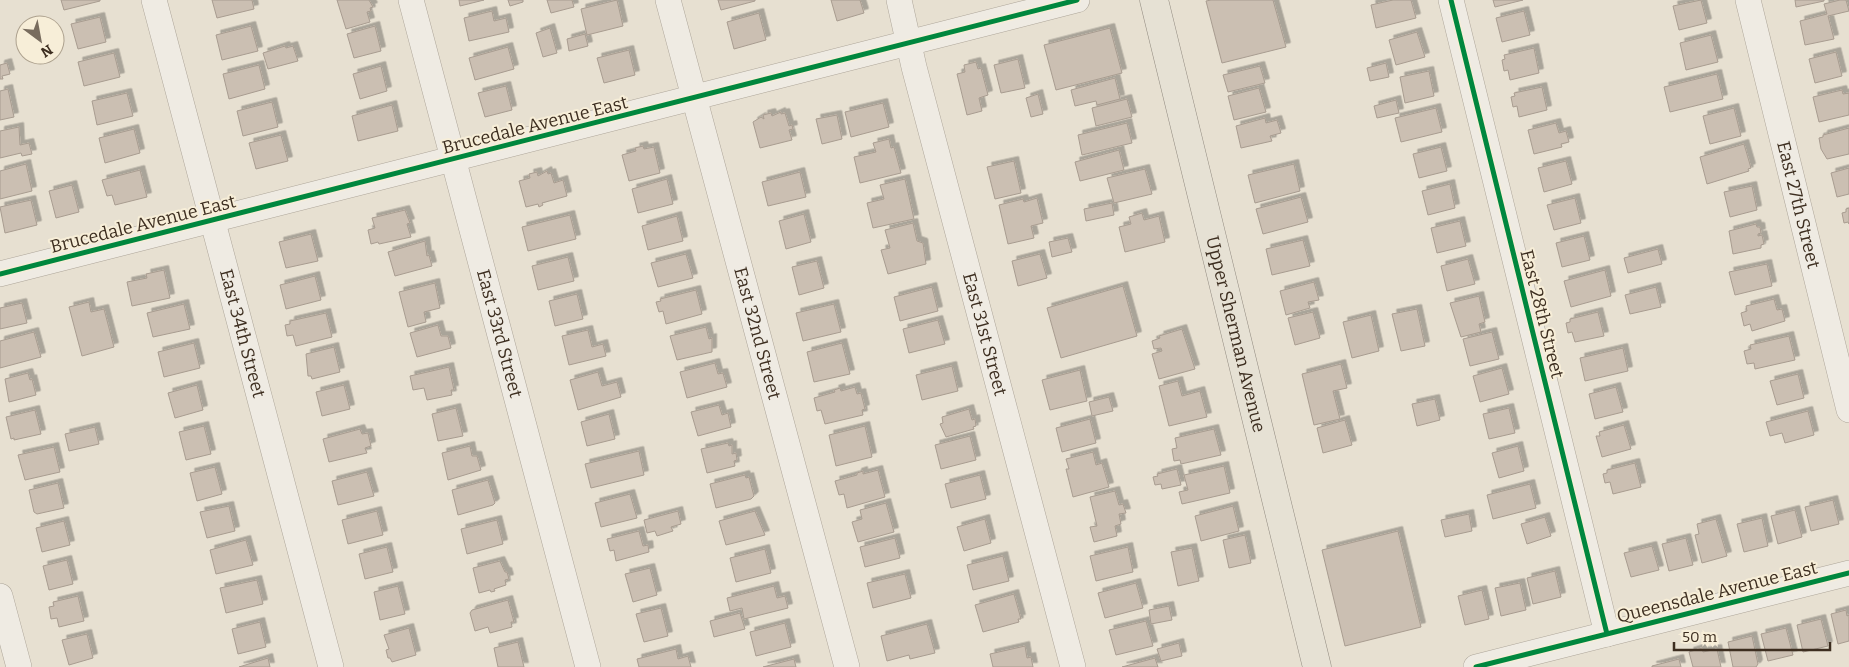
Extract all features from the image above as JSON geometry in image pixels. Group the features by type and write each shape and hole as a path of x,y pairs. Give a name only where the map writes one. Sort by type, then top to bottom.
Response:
{"main road":[{"name":"Upper Sherman Avenue","path":"1154,0 1317,667"}],"street":[{"name":"East 34th Street","path":"154,0 331,667"},
{"name":"East 33rd Street","path":"411,0 588,667"},
{"name":"East 32nd Street","path":"668,0 847,667"},
{"name":"East 31st Street","path":"899,0 914,67 1073,667"},
{"name":"Brucedale Avenue East","path":"0,274 212,222 909,41 1077,0"},
{"name":"East 28th Street","path":"1451,0 1606,634"},
{"name":"East 27th Street","path":"1748,0 1849,410"},
{"name":"Queensdale Avenue East","path":"1476,667 1849,573"},
{"path":"0,596 19,667"}],"building":[{"path":"61,0 100,0 100,1 64,10"},
{"path":"212,0 252,0 254,9 217,18"},
{"path":"337,0 369,0 373,7 370,8 371,11 367,12 370,22 346,29"},
{"path":"459,0 484,0 460,6"},
{"path":"508,0 523,0 523,2 510,6"},
{"path":"547,0 572,0 574,7 551,13"},
{"path":"617,0 623,26 587,35 581,9"},
{"path":"718,0 755,0 755,1 721,10"},
{"path":"831,0 860,0 864,13 837,21"},
{"path":"1273,0 1286,47 1222,63 1206,1"},
{"path":"1393,0 1411,0 1416,18 1376,28 1371,5"},
{"path":"1493,0 1523,0 1495,7"},
{"path":"1701,0 1707,23 1679,30 1673,6"},
{"path":"1795,0 1824,0 1824,1 1796,7"},
{"path":"1846,0 1849,11 1828,16 1834,39 1805,45 1800,21 1827,14 1824,4"},
{"path":"492,11 494,21 506,18 509,32 469,41 464,18"},
{"path":"1524,11 1530,35 1502,42 1496,18"},
{"path":"759,13 766,40 734,49 727,22"},
{"path":"100,17 106,42 78,49 71,24"},
{"path":"251,26 258,51 222,60 216,35"},
{"path":"375,26 381,51 354,58 347,34"},
{"path":"550,28 557,53 543,57 536,33"},
{"path":"1110,28 1122,73 1056,90 1044,45"},
{"path":"1417,32 1425,57 1396,65 1389,40"},
{"path":"585,34 588,46 569,51 567,39"},
{"path":"1711,35 1718,62 1686,70 1680,43"},
{"path":"285,46 286,48 293,46 298,61 268,69 263,53"},
{"path":"508,47 514,69 475,80 469,58"},
{"path":"1534,48 1539,73 1510,80 1508,70 1504,71 1502,60 1505,59 1504,55"},
{"path":"629,50 635,75 604,83 597,58"},
{"path":"1836,52 1842,76 1815,83 1809,59"},
{"path":"114,53 120,77 84,86 78,62"},
{"path":"1018,59 1025,88 1001,93 994,65"},
{"path":"976,62 978,69 981,68 988,95 979,98 982,111 967,115 957,74 965,72 964,65"},
{"path":"7,63 10,74 2,76 3,79 0,79 0,65"},
{"path":"1386,63 1389,77 1370,81 1367,68"},
{"path":"259,65 265,89 229,99 223,74"},
{"path":"381,66 387,91 360,99 353,74"},
{"path":"1260,66 1265,83 1228,92 1223,75"},
{"path":"1429,71 1434,96 1405,103 1400,77"},
{"path":"1717,74 1723,99 1670,112 1664,87"},
{"path":"1115,78 1120,99 1097,105 1096,101 1075,106 1071,90"},
{"path":"506,86 512,110 485,117 478,93"},
{"path":"1542,87 1547,110 1519,117 1517,106 1513,107 1511,97 1515,96 1514,93"},
{"path":"1259,88 1266,112 1234,120 1228,96"},
{"path":"8,89 14,117 0,120 0,91"},
{"path":"1842,90 1843,94 1849,93 1849,115 1819,122 1813,97"},
{"path":"127,93 133,116 97,125 92,101"},
{"path":"1038,94 1043,114 1031,117 1026,98"},
{"path":"1127,99 1132,117 1096,126 1092,108"},
{"path":"1396,100 1399,113 1377,118 1374,106"},
{"path":"272,102 278,127 243,136 237,111"},
{"path":"883,103 889,127 851,137 845,112"},
{"path":"392,105 398,131 358,141 352,116"},
{"path":"1436,108 1442,132 1401,142 1395,118"},
{"path":"1734,108 1741,136 1710,144 1703,116"},
{"path":"781,112 781,114 785,113 789,126 792,125 793,129 789,130 792,140 760,148 753,122 761,117 764,119 763,115 771,113 772,116"},
{"path":"837,115 842,139 822,144 816,119"},
{"path":"1265,118 1266,123 1277,120 1281,133 1270,136 1272,141 1241,148 1236,126"},
{"path":"1127,123 1132,143 1082,155 1078,135"},
{"path":"1556,123 1559,133 1566,131 1569,142 1561,144 1562,147 1534,154 1528,130"},
{"path":"19,127 20,145 29,143 32,154 22,156 21,153 0,158 0,131"},
{"path":"1849,128 1849,154 1827,159 1821,149 1819,138 1823,137 1823,135"},
{"path":"134,129 140,153 105,163 99,138"},
{"path":"281,135 288,161 256,169 249,143"},
{"path":"889,139 891,148 894,147 901,173 860,183 854,157 876,152 873,143"},
{"path":"1744,144 1751,168 1748,169 1749,171 1707,184 1700,157"},
{"path":"643,146 644,149 654,147 660,173 629,181 622,155 636,151 635,148"},
{"path":"1441,147 1447,171 1419,178 1413,154"},
{"path":"1119,150 1124,170 1080,181 1075,162"},
{"path":"1014,161 1021,193 995,199 987,167"},
{"path":"1566,161 1572,184 1544,192 1538,168"},
{"path":"26,164 32,191 0,199 0,171"},
{"path":"1294,164 1300,191 1255,203 1248,175"},
{"path":"1849,168 1849,194 1837,197 1831,173"},
{"path":"1145,169 1152,194 1114,203 1107,178"},
{"path":"140,170 147,197 115,205 112,195 107,196 102,180"},
{"path":"547,171 548,174 551,173 554,183 563,180 567,196 542,203 543,205 539,207 538,204 526,207 519,181 530,178 529,174 537,172 538,176"},
{"path":"800,172 806,197 768,206 762,182"},
{"path":"667,179 673,204 638,213 632,189"},
{"path":"905,179 914,219 873,228 867,203 884,199 880,185"},
{"path":"1450,184 1455,208 1428,215 1422,191"},
{"path":"72,185 79,212 56,218 49,191"},
{"path":"1752,186 1757,210 1730,217 1724,192"},
{"path":"1301,197 1308,222 1263,234 1256,209"},
{"path":"1037,198 1043,223 1031,226 1034,238 1008,244 999,205 1023,199 1024,202"},
{"path":"1575,198 1581,223 1554,230 1547,205"},
{"path":"31,200 37,225 5,233 0,207"},
{"path":"1112,203 1114,215 1086,221 1084,209"},
{"path":"1849,208 1849,224 1848,222 1844,223 1842,213 1846,212 1846,209"},
{"path":"405,210 410,223 407,224 411,237 371,244 368,230 375,228 372,218"},
{"path":"1142,213 1144,220 1159,216 1165,242 1125,252 1119,227 1131,224 1129,217"},
{"path":"804,214 811,242 786,249 779,221"},
{"path":"570,215 576,239 528,251 522,227"},
{"path":"677,216 683,241 648,250 642,226"},
{"path":"1460,221 1466,246 1437,253 1431,228"},
{"path":"913,223 917,241 923,243 926,264 888,274 881,250 890,248 885,230"},
{"path":"1756,224 1757,227 1760,227 1761,233 1758,236 1762,235 1764,244 1761,245 1761,248 1733,254 1729,231"},
{"path":"311,234 318,261 286,268 279,242"},
{"path":"1584,236 1590,260 1562,267 1556,243"},
{"path":"1068,238 1072,252 1052,257 1049,242"},
{"path":"1303,240 1310,266 1272,275 1266,249"},
{"path":"425,241 427,256 429,255 432,266 395,276 388,252"},
{"path":"1658,249 1662,264 1628,273 1624,258"},
{"path":"686,254 693,278 658,287 651,263"},
{"path":"1040,254 1047,278 1018,286 1012,261"},
{"path":"568,257 574,281 538,290 532,266"},
{"path":"1468,259 1475,284 1447,291 1441,266"},
{"path":"817,261 824,288 799,295 792,267"},
{"path":"1767,264 1772,286 1735,295 1729,272"},
{"path":"164,270 170,298 132,306 127,282 147,278 146,274"},
{"path":"1605,270 1611,296 1571,307 1564,281"},
{"path":"315,276 321,300 286,309 280,285"},
{"path":"1314,282 1319,300 1308,302 1310,308 1286,315 1280,291"},
{"path":"435,283 440,308 424,312 426,322 408,327 399,292"},
{"path":"1123,286 1137,336 1061,358 1047,308"},
{"path":"932,287 938,311 900,321 894,297"},
{"path":"1656,287 1661,307 1630,314 1625,295"},
{"path":"696,290 702,314 666,324 663,311 659,312 656,302 661,301 660,299"},
{"path":"577,294 583,319 555,326 549,301"},
{"path":"1479,296 1485,322 1479,324 1481,332 1461,337 1450,303"},
{"path":"1774,299 1777,310 1782,309 1785,321 1752,331 1750,324 1744,326 1741,313 1747,311 1746,306"},
{"path":"89,302 91,312 104,309 114,347 82,356 69,307"},
{"path":"22,303 27,323 0,329 0,308"},
{"path":"184,304 190,329 153,337 147,313"},
{"path":"834,304 841,332 803,341 796,313"},
{"path":"1417,309 1425,346 1401,351 1392,314"},
{"path":"1313,312 1320,338 1295,345 1288,318"},
{"path":"1598,312 1604,336 1575,342 1572,332 1568,333 1566,323 1570,322 1570,319"},
{"path":"326,313 332,337 296,346 293,335 287,336 285,325 290,324 290,321"},
{"path":"1371,315 1379,351 1352,358 1343,322"},
{"path":"938,320 945,344 909,353 903,329"},
{"path":"438,325 441,336 448,336 451,348 417,357 410,333"},
{"path":"706,327 709,339 712,338 712,352 677,360 670,336"},
{"path":"1182,329 1195,369 1159,379 1152,354 1162,351 1161,348 1154,349 1152,341 1160,338 1159,336"},
{"path":"588,330 592,347 603,344 606,356 569,365 562,336"},
{"path":"34,332 41,357 0,368 0,341"},
{"path":"1492,332 1499,359 1470,366 1463,339"},
{"path":"1789,336 1795,360 1755,369 1754,363 1747,364 1744,351 1751,349 1750,345"},
{"path":"194,343 200,368 164,377 158,352"},
{"path":"842,343 850,374 814,382 807,352"},
{"path":"334,347 340,372 312,379 311,376 308,376 306,354"},
{"path":"1623,348 1628,371 1585,381 1580,358"},
{"path":"715,363 718,374 723,373 727,387 687,398 680,372"},
{"path":"1341,364 1347,388 1333,391 1340,419 1314,425 1302,374"},
{"path":"952,366 958,391 922,400 916,375"},
{"path":"449,367 454,390 451,390 452,395 427,400 424,388 413,390 410,376"},
{"path":"1502,368 1509,394 1480,402 1473,376"},
{"path":"1080,370 1087,401 1050,410 1042,380"},
{"path":"598,372 602,386 617,382 621,397 578,410 570,380"},
{"path":"28,373 30,380 32,379 36,395 9,402 5,379"},
{"path":"1798,374 1804,398 1777,405 1770,381"},
{"path":"1178,381 1182,396 1200,391 1207,417 1169,426 1159,386"},
{"path":"197,385 203,410 175,418 168,393"},
{"path":"344,385 350,409 322,416 316,392"},
{"path":"855,387 857,394 861,393 865,409 862,410 863,415 825,424 821,410 817,411 814,398 835,392 834,390 840,388 841,391"},
{"path":"1616,387 1623,412 1595,419 1589,394"},
{"path":"1109,397 1113,411 1092,416 1089,402"},
{"path":"1435,399 1440,420 1417,426 1412,404"},
{"path":"719,405 722,415 728,413 731,427 698,436 691,412"},
{"path":"456,408 463,436 438,441 432,414"},
{"path":"1509,408 1515,433 1489,439 1483,414"},
{"path":"969,409 972,420 975,419 976,426 973,427 974,429 946,437 940,424 943,423 942,417"},
{"path":"35,410 41,434 11,439 6,417"},
{"path":"1808,411 1814,435 1785,443 1782,433 1770,436 1766,422"},
{"path":"609,414 615,439 587,446 581,422"},
{"path":"1090,419 1096,443 1062,452 1056,428"},
{"path":"1345,420 1352,445 1323,453 1317,428"},
{"path":"1624,425 1631,449 1602,457 1596,436 1600,436 1599,432"},
{"path":"204,426 211,454 186,460 179,432"},
{"path":"865,426 872,457 836,466 829,435"},
{"path":"95,427 99,444 69,451 65,434"},
{"path":"360,429 362,434 368,433 371,446 365,448 367,453 329,462 323,439"},
{"path":"1214,429 1221,455 1181,464 1180,460 1174,461 1172,449 1177,448 1175,438"},
{"path":"970,436 976,460 941,469 935,445"},
{"path":"728,443 729,446 732,445 732,454 736,453 737,460 734,461 735,466 707,473 701,449"},
{"path":"470,446 472,456 477,456 481,470 448,480 442,453"},
{"path":"1518,446 1524,471 1499,478 1492,453"},
{"path":"54,447 60,472 25,480 18,455"},
{"path":"639,451 644,475 591,488 585,464"},
{"path":"1093,452 1096,465 1102,463 1109,487 1073,497 1066,469 1069,469 1066,459"},
{"path":"1635,463 1641,487 1613,494 1610,482 1605,483 1603,474 1607,473 1607,470"},
{"path":"1224,466 1230,493 1182,504 1179,492 1188,490 1184,475"},
{"path":"215,467 222,494 197,501 190,473"},
{"path":"1177,469 1181,485 1162,489 1161,484 1155,485 1153,477 1158,476 1157,474"},
{"path":"878,470 885,497 847,508 844,494 839,495 835,481 857,475 857,473 863,471 863,474"},
{"path":"367,472 374,496 338,505 332,481"},
{"path":"745,475 746,478 749,477 754,496 751,499 716,508 710,484"},
{"path":"980,475 986,499 951,508 945,484"},
{"path":"488,480 495,503 458,515 452,490"},
{"path":"58,483 64,508 37,514 34,512 29,490"},
{"path":"1530,484 1536,508 1493,519 1487,495"},
{"path":"1115,491 1119,505 1123,504 1126,513 1119,514 1121,524 1115,526 1117,536 1094,542 1090,527 1097,526 1090,497"},
{"path":"630,494 637,518 601,527 595,503"},
{"path":"1833,500 1839,524 1811,531 1805,507"},
{"path":"886,503 894,532 858,542 852,522 862,519 860,510"},
{"path":"229,506 235,531 207,538 200,512"},
{"path":"1233,506 1239,531 1201,541 1195,516"},
{"path":"1795,510 1802,537 1778,544 1771,516"},
{"path":"377,511 383,535 348,544 342,520"},
{"path":"678,511 681,524 671,527 673,531 657,536 655,531 647,533 644,520"},
{"path":"755,511 765,535 726,545 719,521"},
{"path":"1469,514 1472,531 1445,537 1441,520"},
{"path":"1545,517 1551,536 1527,544 1521,524"},
{"path":"1762,518 1768,546 1744,552 1737,524"},
{"path":"985,519 991,543 964,551 957,527"},
{"path":"1716,519 1727,556 1702,563 1695,535 1699,534 1697,524"},
{"path":"497,520 503,544 467,554 461,529"},
{"path":"64,521 70,545 42,552 36,528"},
{"path":"639,531 643,546 648,545 649,552 616,561 614,550 610,551 607,539"},
{"path":"1398,531 1421,627 1345,646 1322,550"},
{"path":"1245,535 1251,563 1229,568 1223,540"},
{"path":"895,538 900,558 865,567 860,547"},
{"path":"1686,538 1693,565 1669,571 1662,544"},
{"path":"246,540 253,565 216,574 210,550"},
{"path":"1652,546 1659,570 1631,577 1624,553"},
{"path":"387,547 393,572 365,579 359,554"},
{"path":"1128,547 1133,572 1096,581 1090,556"},
{"path":"1192,548 1199,581 1178,586 1171,552"},
{"path":"765,549 771,573 736,582 730,558"},
{"path":"1003,556 1009,581 973,590 967,565"},
{"path":"67,560 73,584 49,590 43,566"},
{"path":"500,561 509,579 505,580 506,585 494,589 495,591 491,592 490,590 479,593 473,568"},
{"path":"650,568 657,595 633,602 625,574"},
{"path":"1555,571 1561,597 1533,604 1527,578"},
{"path":"905,574 911,598 873,608 867,583"},
{"path":"257,580 263,604 226,613 220,588"},
{"path":"1136,583 1143,608 1105,618 1098,593"},
{"path":"1520,583 1526,610 1501,616 1495,588"},
{"path":"398,586 405,614 380,620 374,592"},
{"path":"774,586 777,598 785,596 788,608 744,619 742,608 730,611 727,598"},
{"path":"1482,590 1489,619 1465,625 1458,596"},
{"path":"1014,594 1021,619 1018,619 1019,622 983,632 975,605"},
{"path":"78,596 84,621 59,627 57,618 51,619 49,607 54,606 53,602"},
{"path":"508,600 514,622 511,622 512,627 490,633 488,627 475,631 470,613 472,610"},
{"path":"1169,606 1172,620 1151,624 1149,610"},
{"path":"661,608 668,636 644,642 636,614"},
{"path":"1846,610 1847,616 1849,615 1849,641 1838,644 1831,614"},
{"path":"740,613 745,629 714,637 710,621"},
{"path":"1821,619 1828,646 1803,652 1797,625"},
{"path":"1146,621 1153,646 1116,655 1109,630"},
{"path":"260,622 266,647 238,654 232,629"},
{"path":"785,623 791,647 756,656 750,632"},
{"path":"927,624 935,653 910,659 909,655 887,661 881,636"},
{"path":"409,628 416,655 392,662 388,658 386,650 389,649 384,635"},
{"path":"1786,628 1793,655 1768,661 1761,634"},
{"path":"87,634 93,658 69,665 62,640"},
{"path":"1752,636 1758,664 1756,667 1733,667 1728,642"},
{"path":"518,642 524,667 498,667 494,648"},
{"path":"1179,643 1182,656 1161,661 1157,649"},
{"path":"1025,646 1027,658 1031,657 1033,667 993,667 990,654"},
{"path":"1702,648 1703,652 1717,649 1721,667 1693,667 1689,652"},
{"path":"676,649 678,659 688,656 691,667 639,667 637,659"},
{"path":"268,658 270,667 239,667"},
{"path":"1155,658 1158,667 1122,667"},
{"path":"794,659 796,667 763,667"},
{"path":"1679,659 1681,667 1652,667 1652,666"}],"cycle path":[{"path":"0,274 1077,0"},
{"path":"1451,0 1607,634"},
{"path":"1476,667 1849,573"}]}
